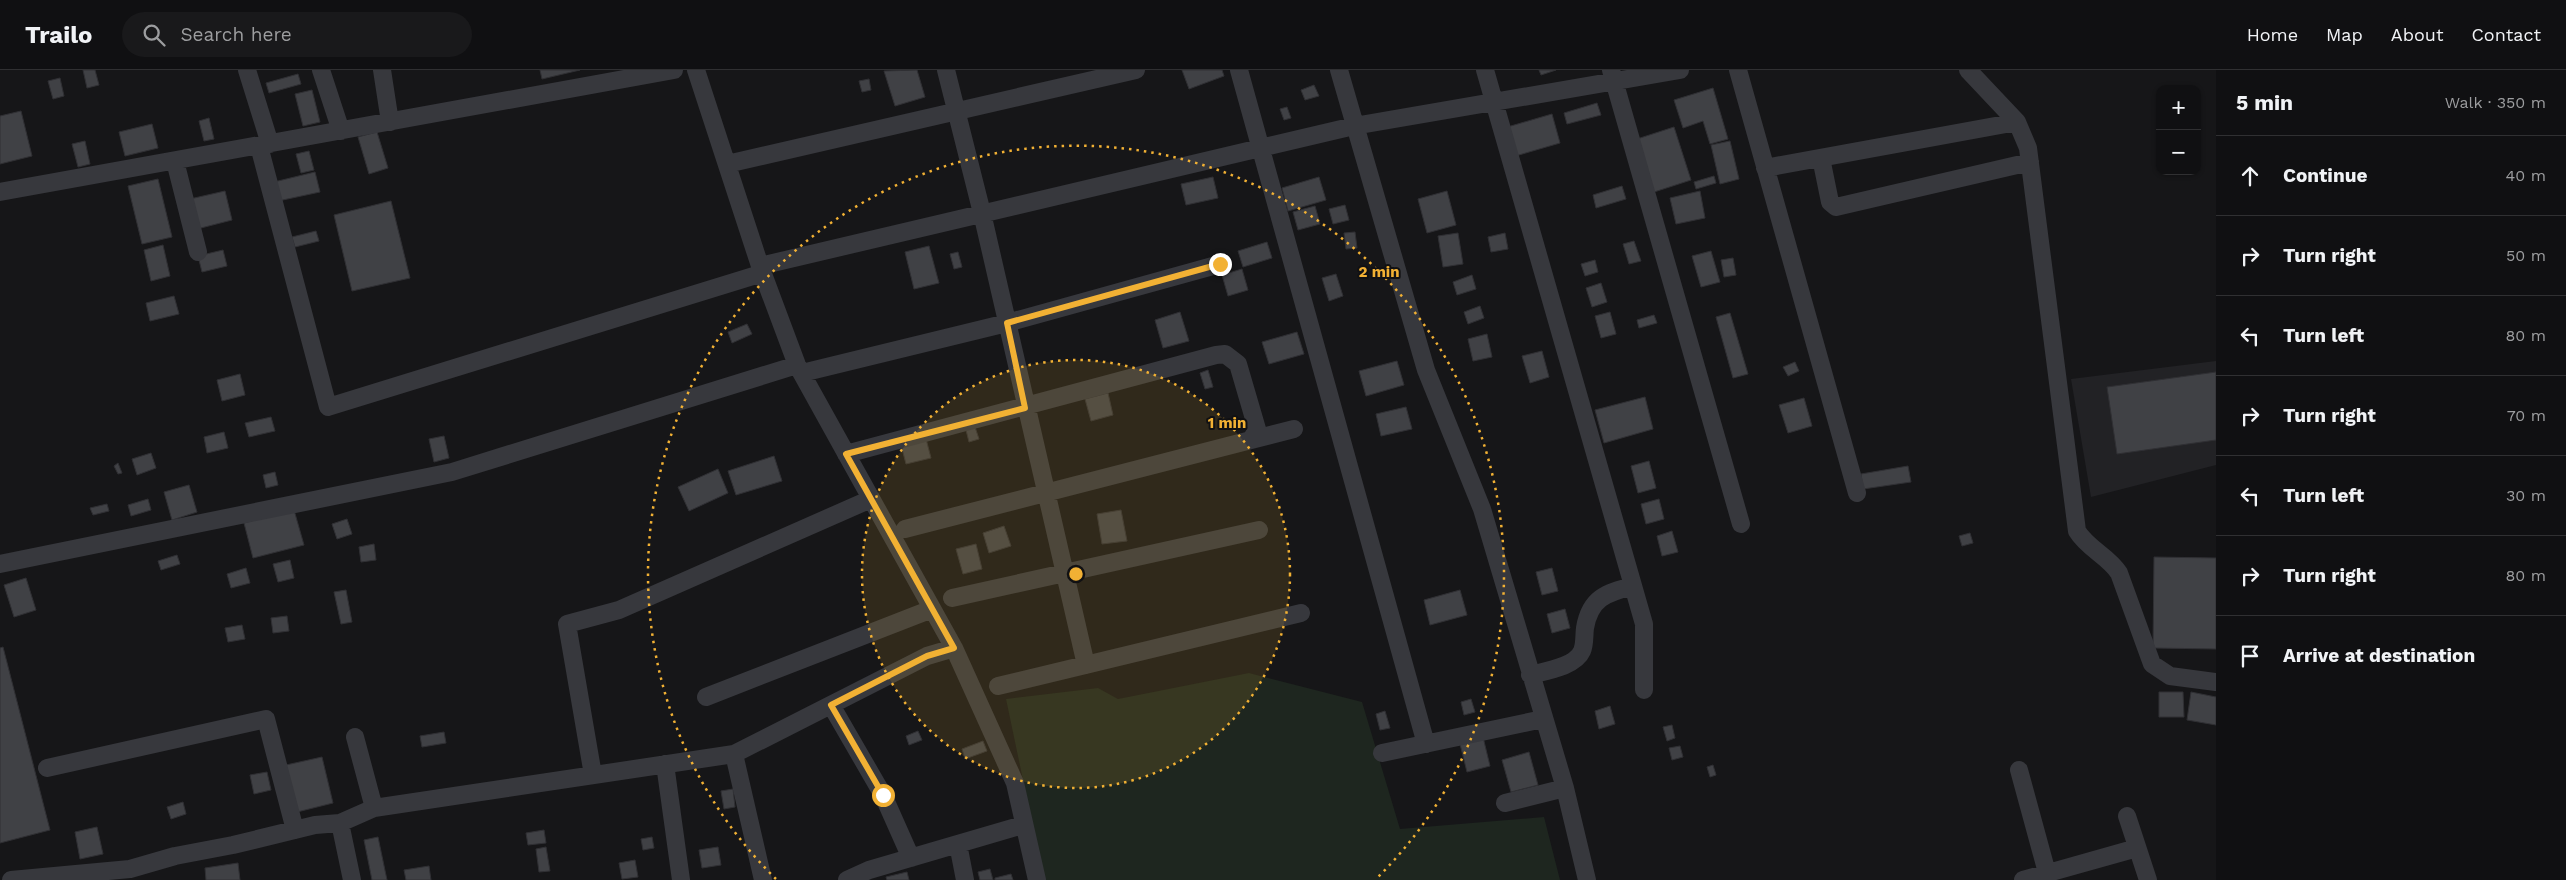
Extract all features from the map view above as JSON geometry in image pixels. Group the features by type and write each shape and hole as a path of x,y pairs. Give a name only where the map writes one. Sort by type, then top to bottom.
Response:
{"street":[{"path":"247,70 328,407 761,269 982,214 1354,126 1494,102 1612,76 1680,70"},
{"path":"321,70 341,131"},
{"path":"382,70 390,122"},
{"path":"0,192 674,70"},
{"path":"696,70 761,269 799,369 954,648 1015,783 1036,880"},
{"path":"946,70 982,214 1025,408 1047,493 1086,664"},
{"path":"727,164 1136,70"},
{"path":"1239,70 1426,744"},
{"path":"1339,70 1426,370 1482,509 1565,788 1587,880"},
{"path":"1485,70 1644,624 1644,690"},
{"path":"1738,70 1857,494"},
{"path":"1968,70 2017,122 2024,135 2030,162 2077,531 2092,550 2113,564 2119,573 2152,664 2170,676 2216,682"},
{"path":"1612,76 1741,524"},
{"path":"1765,168 2017,122"},
{"path":"1820,158 1830,202 1836,207 2030,162"},
{"path":"175,161 198,252"},
{"path":"0,564 452,472 799,369 1007,323 1220,264"},
{"path":"846,454 1225,354 1238,364 1257,430 1252,440"},
{"path":"905,528 1294,429"},
{"path":"593,775 567,624 619,610 871,499"},
{"path":"952,598 1259,530"},
{"path":"1530,675 1570,662 1582,652 1590,608 1599,598 1632,586"},
{"path":"706,697 932,609"},
{"path":"998,686 1301,613"},
{"path":"12,880 130,869 175,856 315,825 340,823 374,808 734,754 927,656 954,648"},
{"path":"831,705 883,795 911,858"},
{"path":"47,768 266,719 295,830"},
{"path":"1382,753 1543,719"},
{"path":"356,737 374,808"},
{"path":"734,754 763,880"},
{"path":"665,764 682,880"},
{"path":"2019,770 2048,877"},
{"path":"1505,803 1565,788"},
{"path":"2127,816 2148,880"},
{"path":"340,823 352,880"},
{"path":"847,880 870,875 911,858 1023,825"},
{"path":"958,844 965,880"},
{"path":"2023,880 2048,877 2138,848"}],"shaded area":[{"path":"2216,361 2216,465 2091,497 2071,379"},
{"path":"1249,673 1362,702 1400,829 1544,817 1560,880 1044,880 1006,699 1098,688 1118,699"}],"building":[{"path":"83,70 95,70 99,85 87,88"},
{"path":"540,70 580,70 542,79"},
{"path":"917,70 925,97 895,106 884,71"},
{"path":"1182,70 1222,70 1224,76 1189,89"},
{"path":"1539,70 1556,70 1541,75"},
{"path":"298,74 301,84 269,93 266,83"},
{"path":"60,78 64,96 53,99 48,81"},
{"path":"869,79 871,90 862,92 859,81"},
{"path":"1314,85 1319,96 1305,100 1301,90"},
{"path":"1713,88 1728,139 1710,144 1703,121 1683,128 1674,100"},
{"path":"312,90 320,122 303,126 295,94"},
{"path":"1597,103 1601,115 1567,124 1564,113"},
{"path":"1287,107 1291,118 1284,120 1280,109"},
{"path":"21,111 32,156 0,164 0,116"},
{"path":"1552,114 1560,143 1512,157 1504,128"},
{"path":"209,118 214,139 204,141 199,121"},
{"path":"152,124 158,148 125,156 119,132"},
{"path":"1674,127 1691,180 1651,193 1634,140"},
{"path":"377,132 388,168 369,174 358,137"},
{"path":"85,141 90,164 78,167 72,144"},
{"path":"1730,141 1739,179 1720,184 1711,145"},
{"path":"309,151 314,170 301,173 296,154"},
{"path":"315,172 320,192 278,201 274,182"},
{"path":"1714,176 1716,183 1696,189 1694,182"},
{"path":"1213,177 1218,198 1186,205 1181,184"},
{"path":"1319,177 1326,200 1288,211 1282,188"},
{"path":"158,179 172,237 142,244 128,186"},
{"path":"1622,186 1626,199 1596,208 1593,195"},
{"path":"225,191 232,220 197,229 190,199"},
{"path":"1447,191 1456,225 1427,233 1418,199"},
{"path":"1700,191 1705,218 1676,224 1670,198"},
{"path":"391,201 410,278 352,291 334,215"},
{"path":"1345,205 1349,220 1333,224 1329,209"},
{"path":"1315,206 1320,224 1298,230 1293,212"},
{"path":"316,231 319,241 295,247 292,237"},
{"path":"1355,232 1357,248 1346,249 1344,233"},
{"path":"1458,233 1463,264 1443,267 1438,236"},
{"path":"1505,233 1508,249 1491,252 1488,237"},
{"path":"1634,241 1641,261 1629,264 1623,244"},
{"path":"1267,242 1272,258 1243,267 1238,251"},
{"path":"163,245 170,276 151,281 144,250"},
{"path":"929,246 939,283 914,289 905,252"},
{"path":"223,250 227,266 202,272 198,256"},
{"path":"1711,251 1720,282 1701,287 1692,256"},
{"path":"958,252 962,267 954,269 950,254"},
{"path":"1733,258 1736,275 1724,277 1721,260"},
{"path":"1595,260 1598,272 1585,276 1581,264"},
{"path":"1242,269 1248,290 1228,296 1222,275"},
{"path":"1336,274 1343,296 1329,301 1322,278"},
{"path":"1472,275 1476,289 1457,295 1453,282"},
{"path":"1601,283 1607,302 1592,307 1586,288"},
{"path":"174,296 179,314 150,321 146,303"},
{"path":"1480,306 1484,318 1468,324 1464,312"},
{"path":"1180,312 1189,341 1163,348 1155,320"},
{"path":"1610,312 1616,334 1601,338 1595,316"},
{"path":"1730,313 1748,374 1733,378 1716,317"},
{"path":"1654,315 1657,323 1639,328 1637,320"},
{"path":"747,324 752,334 732,343 728,332"},
{"path":"1297,332 1304,354 1269,364 1262,342"},
{"path":"1487,334 1492,357 1473,361 1468,339"},
{"path":"1542,351 1549,377 1530,383 1522,356"},
{"path":"1397,361 1404,385 1366,396 1359,371"},
{"path":"1795,362 1799,371 1788,376 1783,367"},
{"path":"1208,370 1213,387 1205,389 1200,373"},
{"path":"2216,372 2216,440 2117,454 2107,387"},
{"path":"240,374 245,395 222,401 217,380"},
{"path":"1108,393 1113,415 1091,421 1085,399"},
{"path":"1645,397 1653,429 1604,443 1595,410"},
{"path":"1804,398 1812,426 1788,433 1779,405"},
{"path":"1406,407 1412,429 1381,436 1376,414"},
{"path":"271,417 275,431 249,437 245,423"},
{"path":"975,427 979,439 969,442 966,430"},
{"path":"224,432 228,448 207,453 204,437"},
{"path":"925,435 931,458 906,464 900,441"},
{"path":"444,436 449,458 434,462 429,439"},
{"path":"151,453 156,468 137,475 132,459"},
{"path":"774,456 782,481 736,495 728,471"},
{"path":"1649,461 1656,488 1638,493 1631,466"},
{"path":"118,463 122,473 118,474 114,466"},
{"path":"1908,466 1911,482 1863,489 1861,474"},
{"path":"718,469 728,493 689,511 678,487"},
{"path":"275,472 278,485 266,488 263,475"},
{"path":"189,485 197,512 172,520 164,492"},
{"path":"148,499 151,510 131,516 128,505"},
{"path":"1659,499 1664,519 1646,524 1641,504"},
{"path":"107,504 109,511 93,515 90,508"},
{"path":"294,510 304,545 253,558 244,523"},
{"path":"1121,510 1127,541 1102,544 1097,514"},
{"path":"347,519 352,534 337,539 332,524"},
{"path":"1004,526 1011,546 989,553 983,533"},
{"path":"1672,531 1678,552 1662,556 1657,536"},
{"path":"1970,533 1973,543 1962,546 1959,536"},
{"path":"374,544 376,560 361,562 359,547"},
{"path":"976,544 982,569 963,574 956,549"},
{"path":"177,555 180,564 161,570 158,561"},
{"path":"2154,557 2216,558 2216,649 2153,648"},
{"path":"290,560 294,578 278,582 273,564"},
{"path":"246,568 250,583 231,588 227,574"},
{"path":"1552,568 1558,591 1542,595 1536,572"},
{"path":"26,578 36,610 14,617 4,585"},
{"path":"346,590 352,622 341,624 334,592"},
{"path":"1460,590 1467,615 1430,625 1424,600"},
{"path":"1565,609 1570,628 1552,633 1547,614"},
{"path":"287,616 289,631 273,633 271,618"},
{"path":"242,625 245,639 228,642 225,628"},
{"path":"3,647 50,830 0,843 0,648"},
{"path":"2159,692 2183,692 2184,717 2159,717"},
{"path":"2191,692 2216,697 2216,725 2187,720"},
{"path":"1471,699 1475,712 1464,715 1461,702"},
{"path":"1610,706 1615,724 1599,729 1595,711"},
{"path":"1385,711 1390,728 1380,730 1376,714"},
{"path":"1672,725 1675,738 1667,741 1663,727"},
{"path":"918,731 922,740 909,745 906,736"},
{"path":"444,732 446,743 422,747 420,736"},
{"path":"1483,737 1490,766 1467,772 1460,744"},
{"path":"983,741 987,751 965,759 962,749"},
{"path":"1680,746 1683,757 1672,760 1669,748"},
{"path":"1529,752 1538,785 1511,792 1502,760"},
{"path":"322,757 333,803 297,812 286,765"},
{"path":"1713,765 1716,775 1710,777 1707,767"},
{"path":"267,772 271,790 254,794 250,775"},
{"path":"733,789 735,807 724,809 721,791"},
{"path":"183,802 186,814 171,819 167,807"},
{"path":"97,827 103,854 80,859 75,832"},
{"path":"544,830 546,843 528,845 526,833"},
{"path":"378,837 387,880 372,880 364,840"},
{"path":"652,837 654,848 643,850 641,839"},
{"path":"546,847 550,871 539,872 536,849"},
{"path":"718,847 721,865 702,868 699,850"},
{"path":"635,860 638,877 622,879 619,863"},
{"path":"238,863 240,880 206,880 205,868"},
{"path":"429,866 431,880 406,880 404,870"},
{"path":"990,869 993,880 980,880 978,872"},
{"path":"907,872 909,880 887,880 886,877"},
{"path":"1011,874 1013,880 995,880 995,878"}],"route":[{"path":"883,795 831,705 927,656 954,648 846,454 1025,408 1007,323 1220,264"}]}
